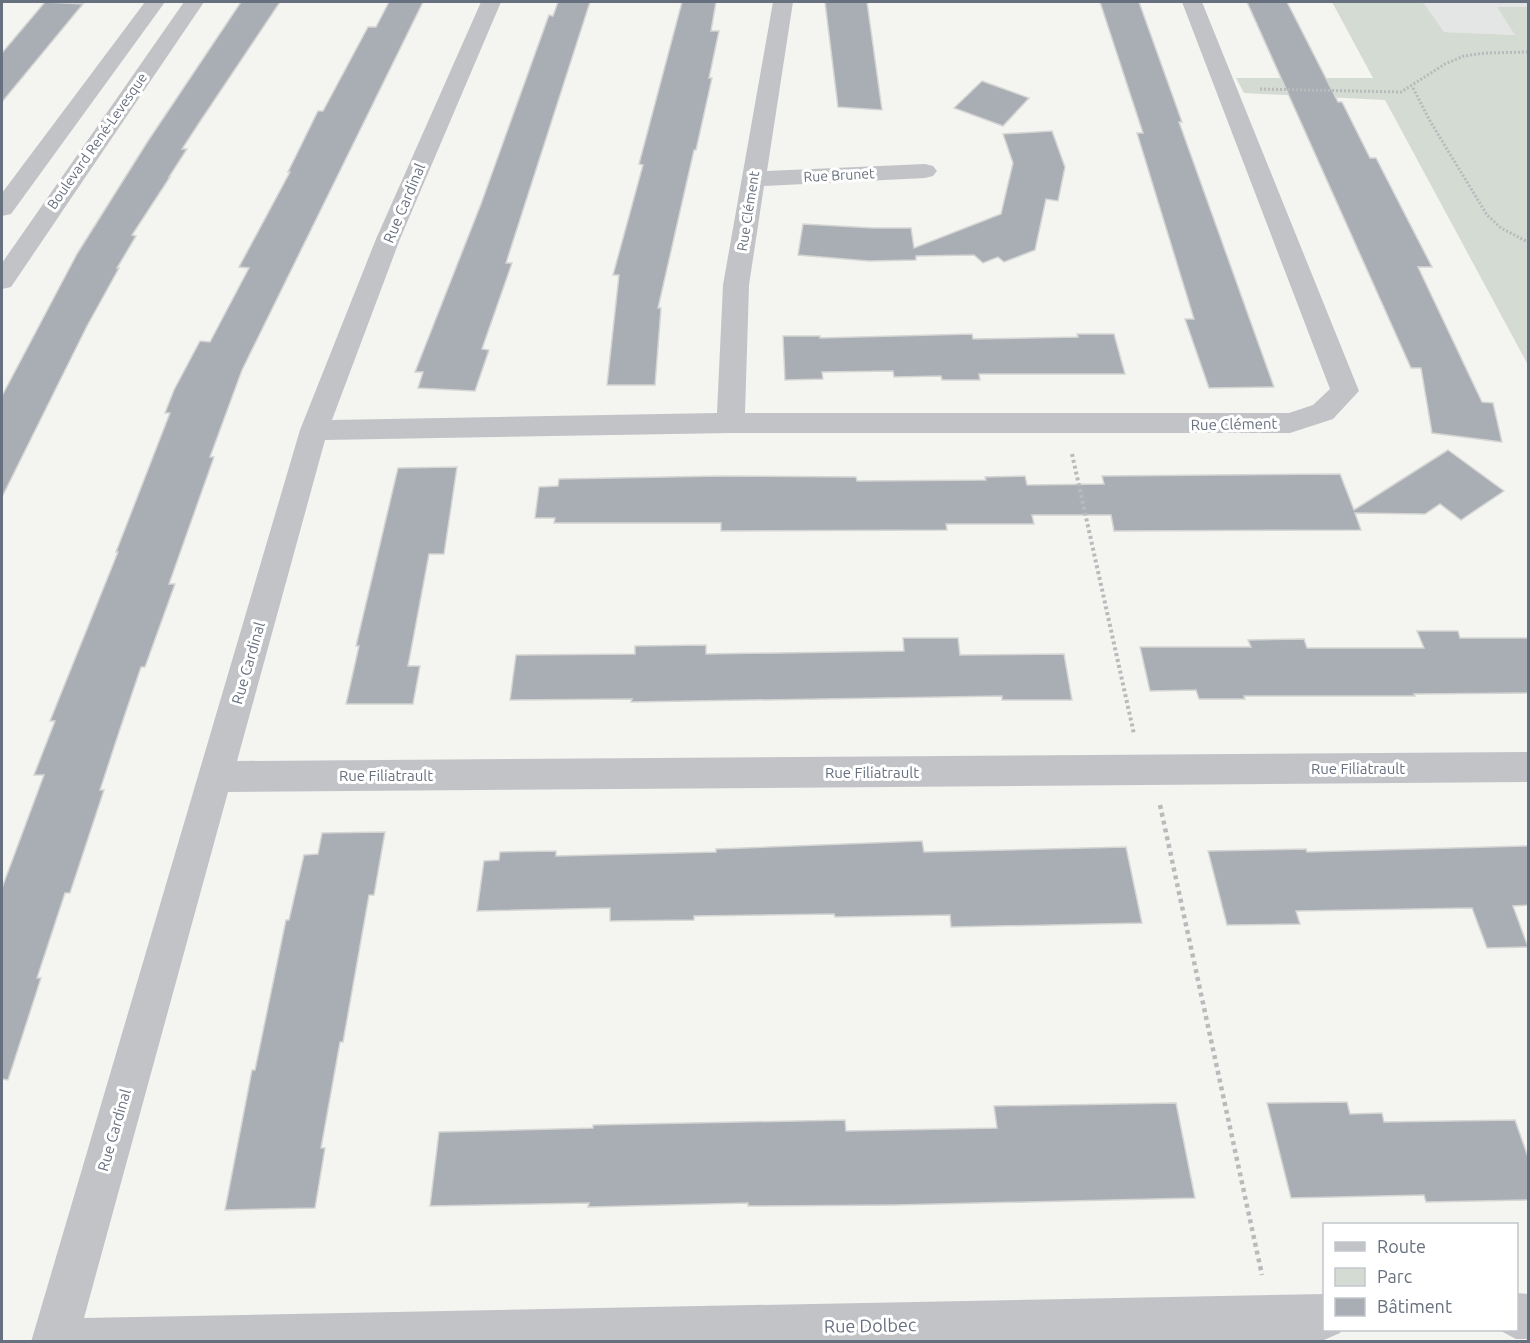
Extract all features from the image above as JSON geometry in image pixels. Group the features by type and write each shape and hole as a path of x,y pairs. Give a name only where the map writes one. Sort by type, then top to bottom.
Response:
{"street":[{"path":"2,209 154,2"},
{"name":"Boulevard René-Levesque","path":"2,281 194,2"},
{"name":"Rue Cardinal","path":"54,1341 314,430 388,239 491,2"},
{"name":"Rue Clément","path":"731,423 736,285 783,2"},
{"name":"Rue Clément","path":"314,430 731,423 1290,423 1323,412 1345,391 1192,2"},
{"name":"Rue Brunet","path":"753,179 925,171"},
{"name":"Rue Filiatrault","path":"215,777 1528,767"},
{"name":"Rue Dolbec","path":"54,1341 1323,1317"}],"path":[{"path":"1226,88 1401,92 1413,88 1446,63 1470,55 1528,52"},
{"path":"1413,88 1430,121 1487,215 1501,228 1528,242"},
{"path":"1065,424 1131,726 1152,770 1271,1317"}],"shaded area":[{"path":"1423,2 1528,2 1528,7 1497,7 1516,35 1443,32"}],"green space":[{"path":"1332,2 1423,2 1444,32 1515,35 1497,7 1528,7 1528,365 1385,100 1244,93 1236,78 1373,78"}],"building":[{"path":"45,2 83,4 2,102 2,53"},
{"path":"241,2 280,2 182,149 187,149 132,235 136,236 87,326 2,497 2,396 77,254 148,141"},
{"path":"389,2 423,2 242,370 210,457 214,457 169,584 175,584 145,667 141,667 100,790 104,790 70,893 65,893 37,978 41,978 8,1080 2,1079 2,888 44,775 34,775 55,721 50,721 118,552 116,552 170,413 165,413 174,390 200,341 210,342 249,268 239,267 290,172 288,172 318,111 323,111 368,27 376,27"},
{"path":"558,2 590,2 506,263 512,263 482,349 489,350 475,391 418,388 423,372 415,372 481,204 549,15 553,16"},
{"path":"682,2 716,2 711,31 719,31 709,78 712,78 658,308 661,308 655,385 607,385 619,275 613,275 643,165 639,164"},
{"path":"825,2 867,2 882,110 838,107"},
{"path":"1100,2 1139,2 1182,122 1179,122 1274,387 1209,388 1185,319 1194,319 1137,133 1143,133"},
{"path":"1247,2 1287,2 1338,102 1342,102 1370,158 1376,158 1432,267 1418,267 1482,402 1493,403 1502,442 1432,433 1421,368 1411,368"},
{"path":"982,81 1029,98 1003,126 954,108"},
{"path":"1052,131 1065,167 1058,201 1046,199 1035,250 1004,262 998,257 983,263 974,255 916,256 916,260 869,261 798,255 803,224 911,228 914,248 1001,214 1013,163 1003,134"},
{"path":"972,334 973,339 1114,334 1125,374 979,374 980,380 942,380 941,376 894,377 893,371 822,372 823,379 785,380 783,336 820,336 820,338"},
{"path":"1448,450 1504,491 1461,520 1440,504 1425,514 1355,513 1361,530 1114,531 1111,515 1032,515 1034,524 946,524 947,530 721,531 721,523 554,523 555,518 535,518 539,487 558,486 559,479 722,476 856,477 857,481 986,480 985,477 1025,476 1027,485 1104,484 1102,476 1340,474 1354,510"},
{"path":"457,467 444,554 429,554 408,666 420,666 413,704 346,704 359,646 356,646 398,468"},
{"path":"1417,631 1458,631 1460,638 1528,638 1528,693 1414,694 1415,696 1244,696 1245,699 1199,699 1196,690 1150,691 1140,647 1251,647 1248,640 1304,639 1307,648 1424,648"},
{"path":"903,638 958,638 960,655 1064,654 1072,700 1002,700 1002,696 631,702 632,699 510,700 516,655 635,654 635,646 706,645 706,654 904,651"},
{"path":"385,832 374,895 369,895 343,1042 340,1042 321,1148 325,1148 315,1208 225,1210 252,1070 255,1070 286,920 289,920 304,855 318,854 322,833"},
{"path":"922,841 924,852 1126,847 1142,923 951,927 950,915 835,917 834,914 694,916 694,920 610,921 610,908 477,911 484,861 499,860 500,852 556,851 556,856 716,852 716,849"},
{"path":"1528,846 1528,905 1513,906 1528,947 1487,948 1472,908 1296,911 1300,924 1227,925 1208,851 1306,849 1307,852"},
{"path":"1347,1102 1350,1114 1382,1113 1384,1122 1515,1120 1528,1157 1528,1200 1426,1202 1424,1195 1291,1198 1267,1103"},
{"path":"1176,1103 1195,1198 894,1205 748,1206 748,1203 588,1207 589,1203 430,1206 439,1132 593,1128 593,1125 845,1120 846,1131 997,1128 994,1106"}]}
